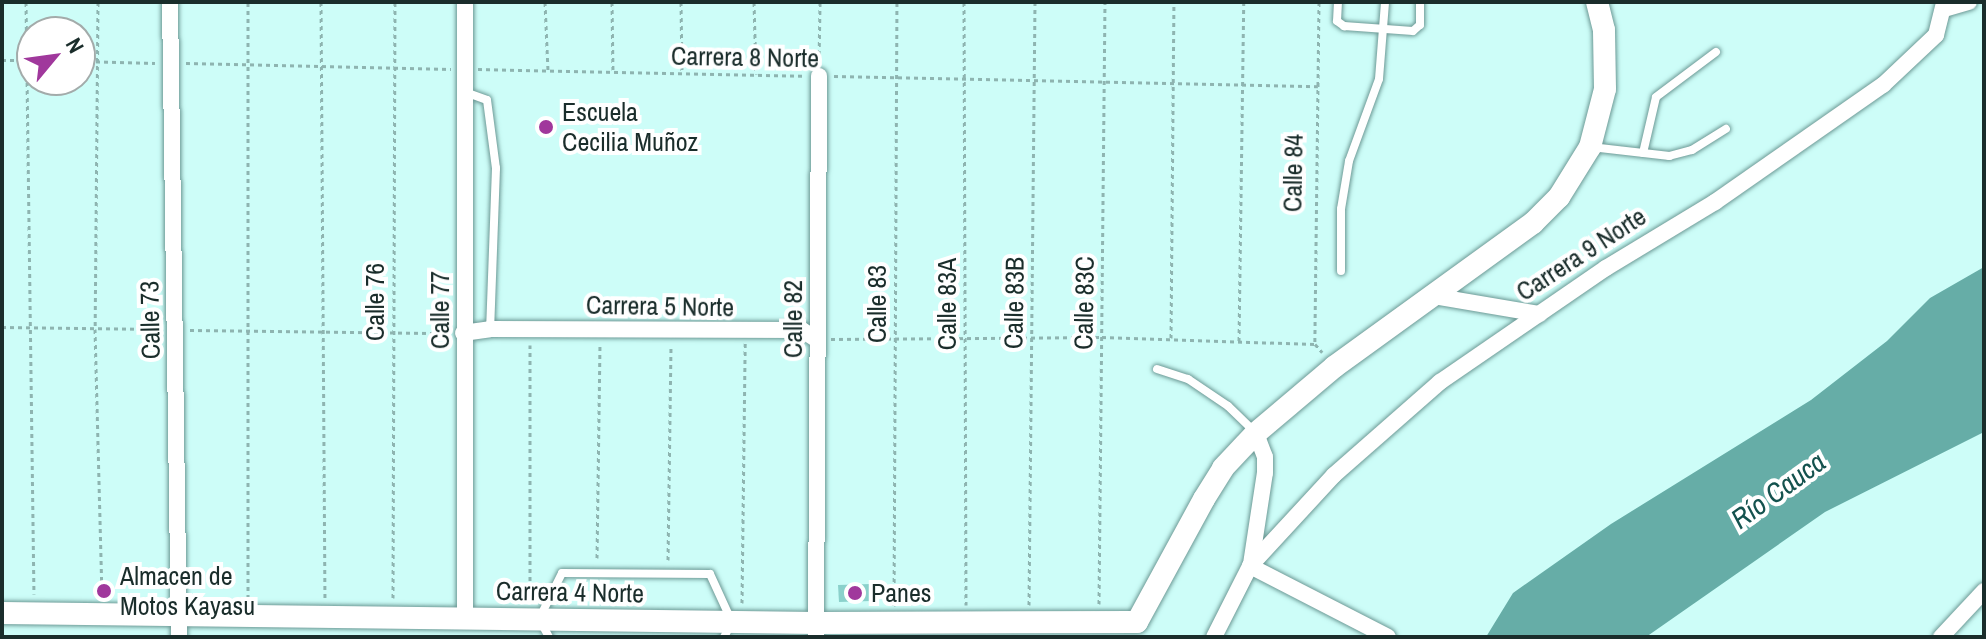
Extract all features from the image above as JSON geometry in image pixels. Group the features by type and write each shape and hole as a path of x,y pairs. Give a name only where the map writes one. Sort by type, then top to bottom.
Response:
{"street":[{"name":"Calle 73","path":"170,2 178,626"},
{"name":"Calle 77","path":"465,2 465,618"},
{"name":"Carrera 9 Norte","path":"1136,629 1204,499 1223,468 1256,433 1334,367 1533,223 1559,197 1590,147 1605,89 1604,30 1597,2"},
{"path":"1944,5 1969,2"},
{"name":"Carrera 9 Norte","path":"1250,566 1334,475 1440,382 1539,314 1715,202 1883,85 1936,35 1944,5"},
{"name":"Calle 82","path":"816,630 819,76"},
{"path":"1433,296 1539,314"},
{"name":"Carrera 5 Norte","path":"463,333 490,329 802,330 816,339"},
{"path":"1214,637 1250,566 1265,473 1265,457 1256,433"},
{"path":"1250,566 1388,637"},
{"path":"1941,637 1984,591"},
{"name":"Carrera 4 Norte","path":"2,613 178,626 465,618 733,622 816,630 1136,629"}],"lane":[{"path":"1338,2 1337,21 1344,26 1413,31 1420,25 1420,2"},
{"path":"1341,271 1341,209 1349,161 1379,79 1385,2"},
{"path":"1643,153 1656,97 1716,52"},
{"path":"465,92 487,100 496,168 490,329"},
{"path":"1590,147 1669,156 1692,150 1726,129"},
{"path":"1157,369 1188,379 1228,406 1256,433"},
{"path":"539,620 562,573 710,574 733,622"}],"path":[{"path":"98,2 95,329 102,599"},
{"path":"248,2 248,601"},
{"path":"321,2 325,602"},
{"name":"Calle 76","path":"393,603 395,2"},
{"path":"545,2 548,71"},
{"path":"612,2 613,72"},
{"path":"681,2 682,73"},
{"path":"754,2 756,75"},
{"path":"819,76 820,2"},
{"name":"Calle 83","path":"894,606 897,2"},
{"name":"Calle 83A","path":"964,2 966,605"},
{"name":"Calle 83B","path":"1029,605 1035,2"},
{"name":"Calle 83C","path":"1099,604 1105,2"},
{"path":"1171,339 1174,2"},
{"path":"816,339 965,336 1239,341 1244,2"},
{"name":"Calle 84","path":"1239,341 1315,344 1319,2"},
{"name":"Carrera 8 Norte","path":"98,62 1318,86"},
{"path":"29,96 34,599"},
{"path":"2,327 463,333"},
{"path":"530,329 539,620"},
{"path":"597,558 600,329"},
{"path":"668,560 672,330"},
{"path":"733,622 745,331"}],"water":[{"name":"Río Cauca","path":"1984,267 1984,432 1825,512 1646,637 1486,637 1513,593 1611,524 1811,400 1887,341 1930,298"}],"building":[{"name":"Panes","path":"871,584 871,601 839,602 838,585"}],"place":[{"name":"Escuela Cecilia Muñoz","path":"546,127"},
{"name":"Almacen de Motos Kayasu","path":"104,591"},
{"name":"Panes","path":"855,593"}]}
